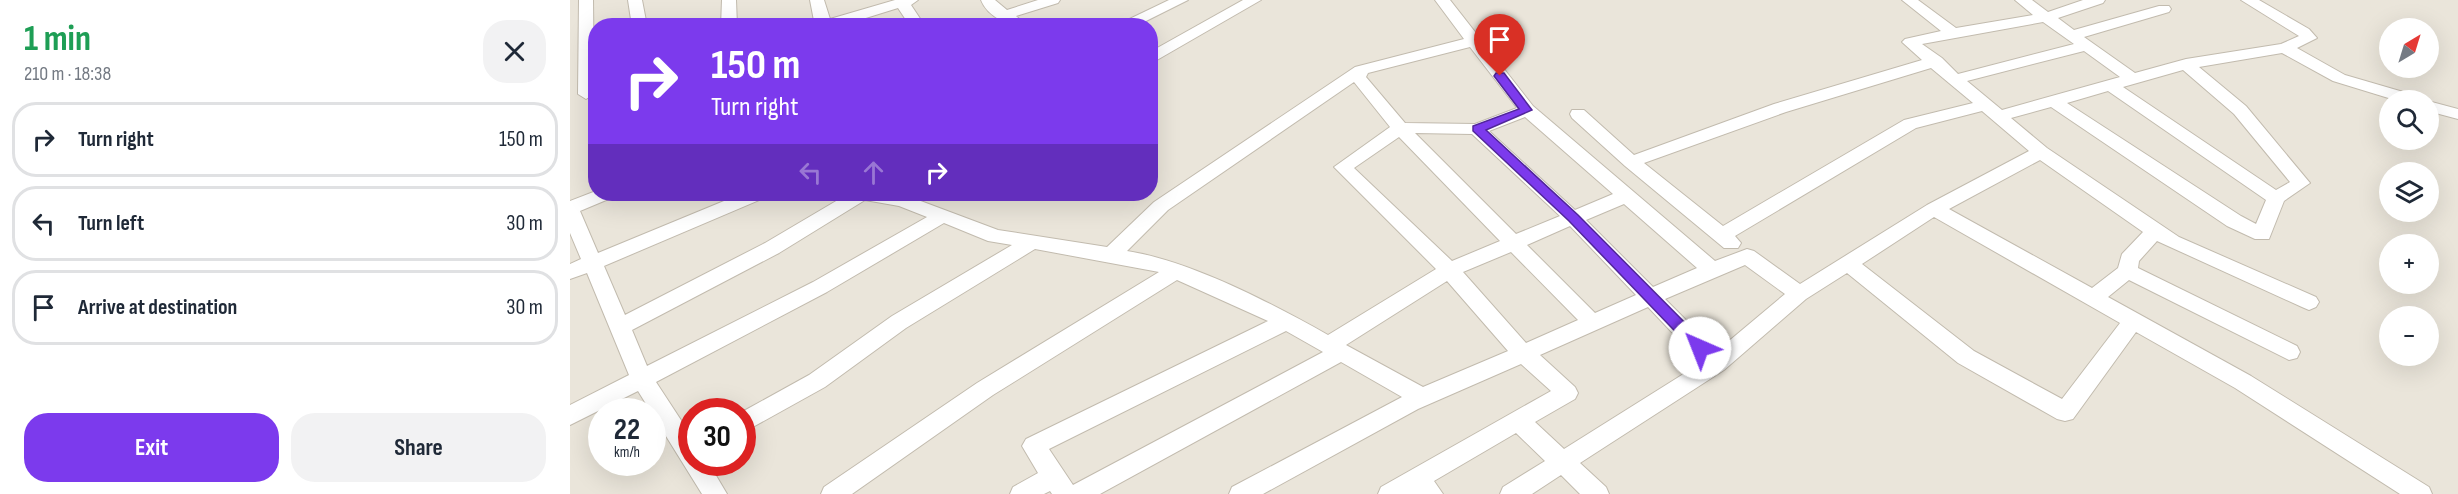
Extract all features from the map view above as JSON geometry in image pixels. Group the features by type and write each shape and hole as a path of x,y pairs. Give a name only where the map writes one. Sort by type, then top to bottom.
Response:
{"street":[{"path":"586,0 588,37"},
{"path":"635,0 638,18"},
{"path":"817,0 821,18"},
{"path":"988,0 990,5 1009,18"},
{"path":"1005,15 1053,0"},
{"path":"1140,18 1181,0"},
{"path":"1158,54 1254,0"},
{"path":"1442,0 1527,110 1712,270"},
{"path":"1909,0 1953,33"},
{"path":"2022,0 2133,79"},
{"path":"2098,0 2047,17 1910,42 1936,61 2041,152 2172,242 2309,302"},
{"path":"1722,236 1910,124 2053,101 2186,64 2284,48 2309,38 2304,32 2248,0"},
{"path":"730,18 733,1"},
{"path":"847,18 906,1 914,18"},
{"path":"2073,35 2164,9"},
{"path":"1112,255 1161,206 1361,70 1473,41"},
{"path":"1957,79 2087,46"},
{"path":"2284,48 2339,78 2379,90"},
{"path":"1630,162 1780,108 1936,61"},
{"path":"2053,101 2234,222 2262,234 2277,198 2301,183 2240,110 2186,64"},
{"path":"1361,70 1358,78 1400,128 1512,244 1593,323"},
{"path":"2110,85 2277,198"},
{"path":"570,99 588,94"},
{"path":"2439,109 2458,114"},
{"path":"1390,494 1424,486 1518,421 1567,393 1523,353 1449,270 1343,167 1400,128 1478,129 1527,110"},
{"path":"1578,114 1630,162 1747,256 1799,294"},
{"path":"1478,129 1573,218 1716,364"},
{"path":"1512,494 1716,364 1799,294 1934,209 2041,152"},
{"path":"1078,494 1336,349 1449,270 1626,196"},
{"path":"588,201 570,209 643,381 678,435"},
{"path":"570,272 740,201"},
{"path":"620,327 772,248 851,201"},
{"path":"904,201 995,236 1155,262 1287,321 1423,398"},
{"path":"1934,209 2243,382 2420,494"},
{"path":"570,416 643,381 820,287 942,216"},
{"path":"2094,298 2127,271 2129,259 2156,230"},
{"path":"756,416 817,381 899,322 1032,242"},
{"path":"1241,494 1423,398 1747,256"},
{"path":"1848,263 1966,357 2064,412 2133,321"},
{"path":"833,494 985,389 1176,271"},
{"path":"2127,271 2289,352"},
{"path":"1022,494 1059,485 1034,446 1287,321"},
{"path":"1518,421 1597,494"},
{"path":"704,476 715,494"}],"shaded area":[{"path":"570,0 2458,0 2458,494 570,494"}],"route":[{"path":"1500,76 1527,110 1478,129 1573,218 1700,348"}]}
